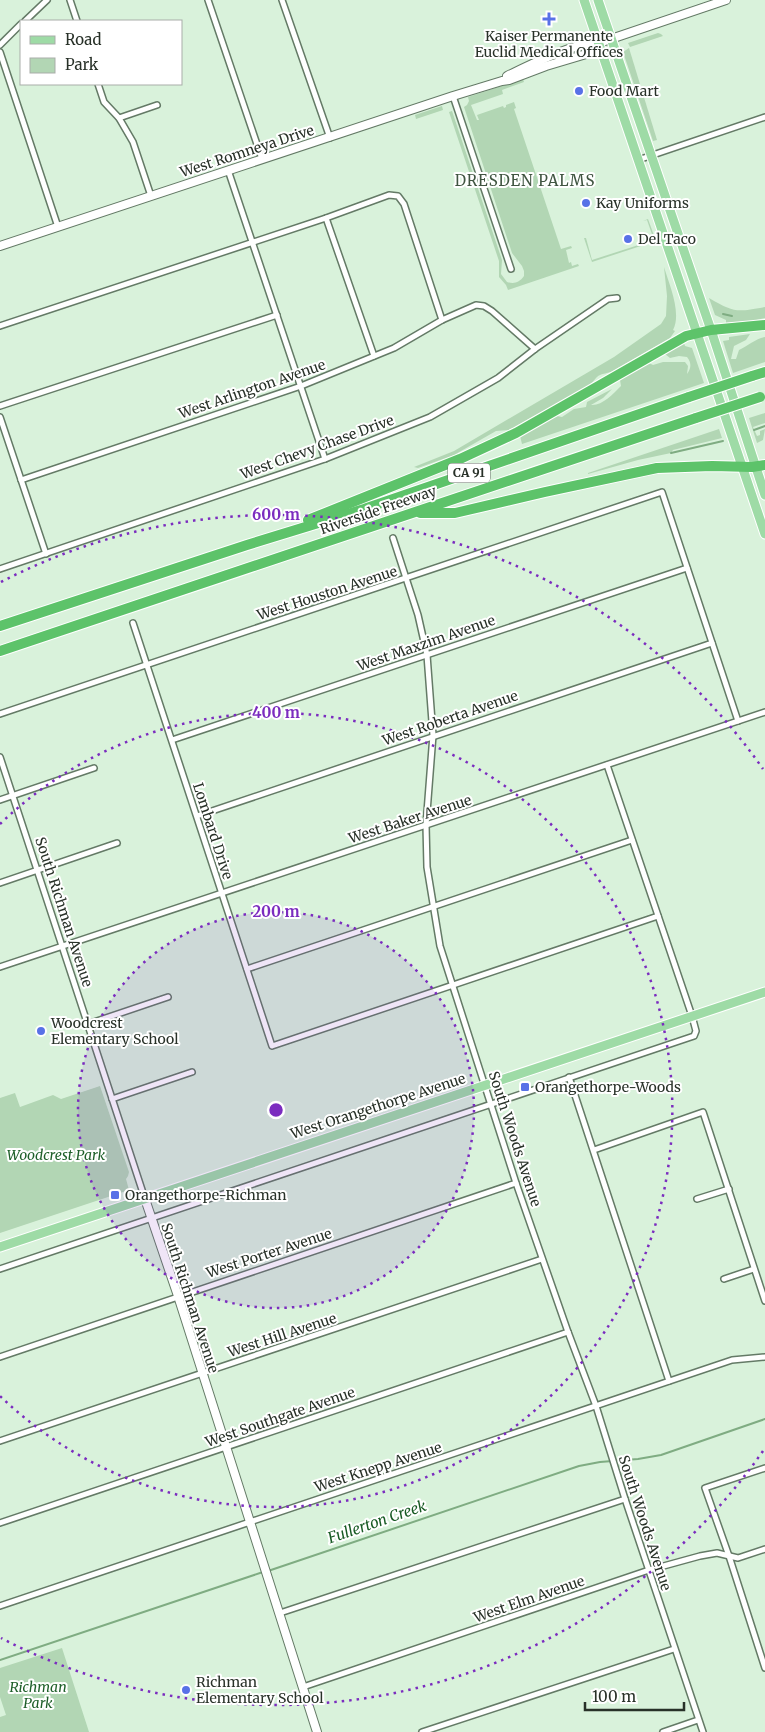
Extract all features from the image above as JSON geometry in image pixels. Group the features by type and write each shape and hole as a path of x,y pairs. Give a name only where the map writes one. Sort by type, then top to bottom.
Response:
{"highway":[{"path":"247,545 460,459 516,433 686,336 711,330 765,324"},
{"name":"Riverside Freeway","path":"0,626 247,545 374,506 765,372"},
{"name":"Riverside Freeway","path":"0,651 763,396"},
{"path":"412,513 455,513 657,468 760,466"}],"main road":[{"path":"584,0 765,534"},
{"path":"598,0 711,330 760,466 765,495"},
{"name":"West Orangethorpe Avenue","path":"0,1247 765,992"}],"street":[{"path":"26,20 47,0"},
{"path":"70,0 77,20"},
{"path":"208,0 262,159"},
{"path":"282,0 330,138"},
{"name":"West Romneya Drive","path":"0,246 502,81 507,76 543,59 590,42 599,43 726,0"},
{"path":"0,45 20,25"},
{"path":"0,52 58,227"},
{"path":"98,85 104,102 118,118 133,142 151,196"},
{"path":"453,96 511,269"},
{"path":"118,118 157,105"},
{"path":"637,160 765,117"},
{"path":"228,170 325,459"},
{"path":"0,326 253,243 389,195 398,196 404,204 442,320"},
{"path":"326,218 374,356"},
{"name":"West Chevy Chase Drive","path":"0,569 325,459 430,417 498,378 535,349 608,299 618,298"},
{"name":"West Arlington Avenue","path":"21,480 300,386 394,348 442,320 476,305 484,306 492,311 535,349"},
{"path":"0,406 277,315"},
{"path":"0,417 46,554"},
{"name":"West Houston Avenue","path":"0,714 662,492 687,568"},
{"name":"South Woods Avenue","path":"392,538 418,615 427,655 433,735 426,825 427,867 440,946 542,1260 596,1406 615,1470 703,1732"},
{"path":"687,568 738,721"},
{"name":"West Maxzim Avenue","path":"172,740 687,568"},
{"name":"Lombard Drive","path":"133,623 272,1046 453,986"},
{"name":"West Roberta Avenue","path":"196,816 712,643"},
{"name":"West Baker Avenue","path":"0,967 765,712"},
{"name":"South Richman Avenue","path":"0,757 150,1218 178,1296 317,1732"},
{"path":"0,1268 694,1036 696,1031 692,1016 607,765"},
{"path":"0,800 94,768"},
{"path":"247,969 632,840"},
{"path":"0,883 117,843"},
{"path":"453,986 658,916"},
{"path":"88,1024 168,997"},
{"path":"112,1099 192,1072"},
{"path":"569,1077 669,1381"},
{"path":"594,1150 703,1112 765,1301"},
{"name":"West Porter Avenue","path":"0,1357 516,1182"},
{"path":"696,1199 729,1189"},
{"name":"West Hill Avenue","path":"0,1441 542,1260"},
{"path":"724,1279 754,1269"},
{"name":"West Southgate Avenue","path":"0,1523 568,1332"},
{"name":"West Knepp Avenue","path":"0,1606 732,1360 765,1357"},
{"path":"765,1468 705,1488 765,1668"},
{"path":"280,1613 625,1499"},
{"name":"West Elm Avenue","path":"303,1688 649,1570 700,1556 717,1554 738,1558 765,1550"},
{"path":"422,1732 674,1649"},
{"path":"663,1732 698,1720"}],"green space":[{"path":"658,33 663,36 630,47 628,43"},
{"path":"629,48 657,140 653,141 623,52"},
{"path":"523,79 524,82 502,90 503,94 471,105 477,120 479,120 477,115 503,106 504,108 506,105 514,102 516,108 514,109 561,249 571,246 572,248 566,250 569,263 571,262 572,266 578,264 579,266 508,290 499,277 499,261 449,112 452,111 502,260 501,274 507,282 516,282 524,276 524,271 512,253 464,107 469,101 468,97"},
{"path":"442,106 443,110 416,119 415,115"},
{"path":"648,219 656,241 592,262 584,238 586,238 592,260 654,240 647,220 643,221"},
{"path":"664,267 676,315 673,330 675,331 670,338 611,372 599,376 588,386 509,430 496,431 454,455 418,468 414,467 454,451 614,357 661,324 666,316 667,296"},
{"path":"709,298 730,309 736,310 765,307 765,318 726,323 726,320 715,315"},
{"path":"750,334 746,340 734,346 731,359 736,359 739,350 755,340 765,337 765,362 733,373 723,341 729,340 729,337"},
{"path":"684,343 685,346 692,348 704,383 522,444 520,436 557,416 562,417 574,409 586,407 587,402 612,389 603,398 591,405 603,402 621,386 620,380 649,363 653,365 663,362 685,362 688,366 687,374 690,361 687,357 670,358 665,354"},
{"path":"765,413 765,423 753,427 757,436 760,435 760,431 765,429 763,440 757,443 749,418"},
{"path":"719,429 722,438 588,474 588,473"},
{"name":"Woodcrest Park","path":"100,1086 129,1172 126,1179 129,1190 0,1233 0,1098 15,1093 20,1107 53,1095 61,1099"},
{"name":"Richman Park","path":"62,1648 89,1732 0,1732 0,1717 6,1715 0,1697 0,1668"}],"waterway":[{"path":"723,314 732,316"},
{"path":"754,430 765,426"},
{"path":"671,453 723,441"},
{"name":"Fullerton Creek","path":"268,1571 579,1466 661,1455 765,1419"},
{"name":"Fullerton Creek","path":"0,1660 263,1572"}],"place":[{"name":"Kaiser Permanente Euclid Medical Offices","path":"549,19"},
{"name":"Food Mart","path":"579,91"},
{"name":"Kay Uniforms","path":"586,203"},
{"name":"Del Taco","path":"628,239"},
{"name":"Woodcrest Elementary School","path":"41,1031"},
{"name":"Orangethorpe-Woods","path":"525,1087"},
{"name":"Orangethorpe-Richman","path":"115,1195"},
{"name":"Richman Elementary School","path":"186,1690"}],"district":[{"name":"DRESDEN PALMS","path":"525,181"}]}
